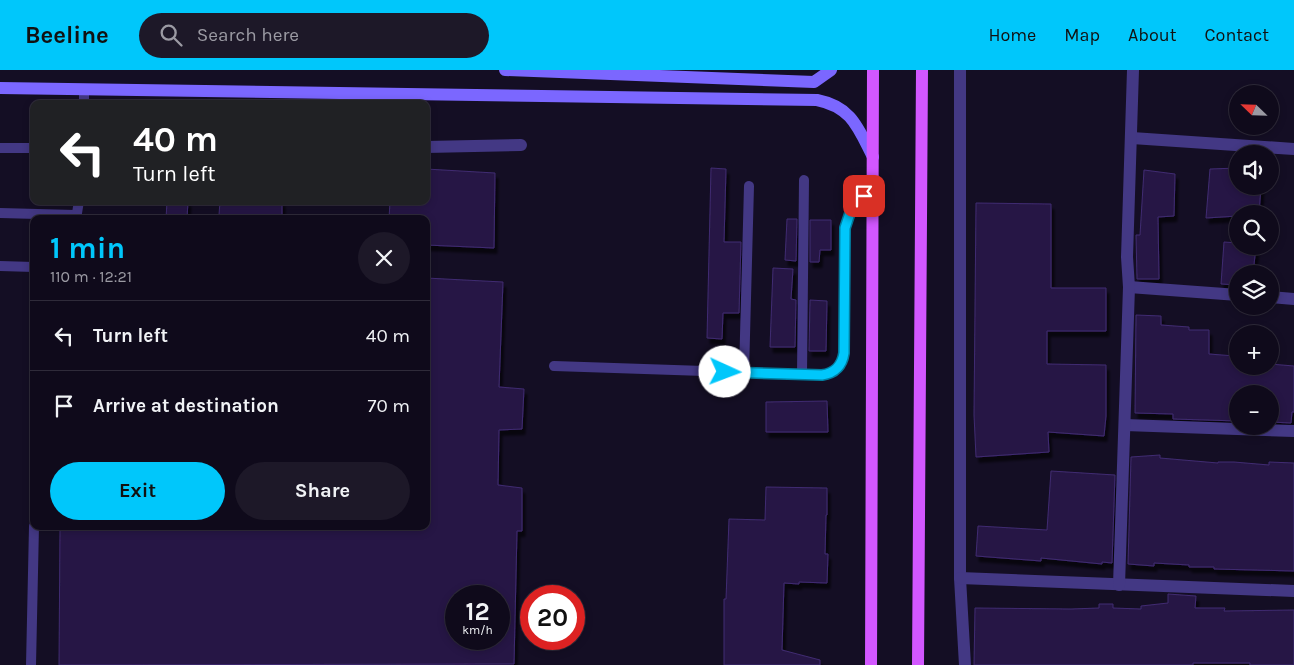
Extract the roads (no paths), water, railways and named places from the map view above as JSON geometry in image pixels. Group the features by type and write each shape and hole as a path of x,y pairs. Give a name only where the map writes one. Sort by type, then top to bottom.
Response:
{"main road":[{"path":"871,665 873,70"},
{"path":"918,665 922,70"}],"street":[{"path":"505,70 814,82 831,70"},
{"path":"960,70 960,578 965,665"},
{"path":"1120,584 1133,70"},
{"path":"716,99 720,88 718,78"},
{"path":"0,88 817,100 841,108 850,116 858,127 873,157"},
{"path":"1132,138 1294,149"},
{"path":"430,147 521,146"},
{"path":"1129,287 1229,294"},
{"path":"1279,298 1294,299"},
{"path":"1125,425 1294,431"},
{"path":"960,578 1294,591"}],"lane":[{"path":"84,89 84,100"},
{"path":"0,148 30,148"},
{"path":"802,374 804,180"},
{"path":"744,373 749,186"},
{"path":"554,366 828,374 838,368 844,358 845,228 850,213 872,186"},
{"path":"0,213 38,215"},
{"path":"0,266 30,267"},
{"path":"32,665 34,530"}]}
